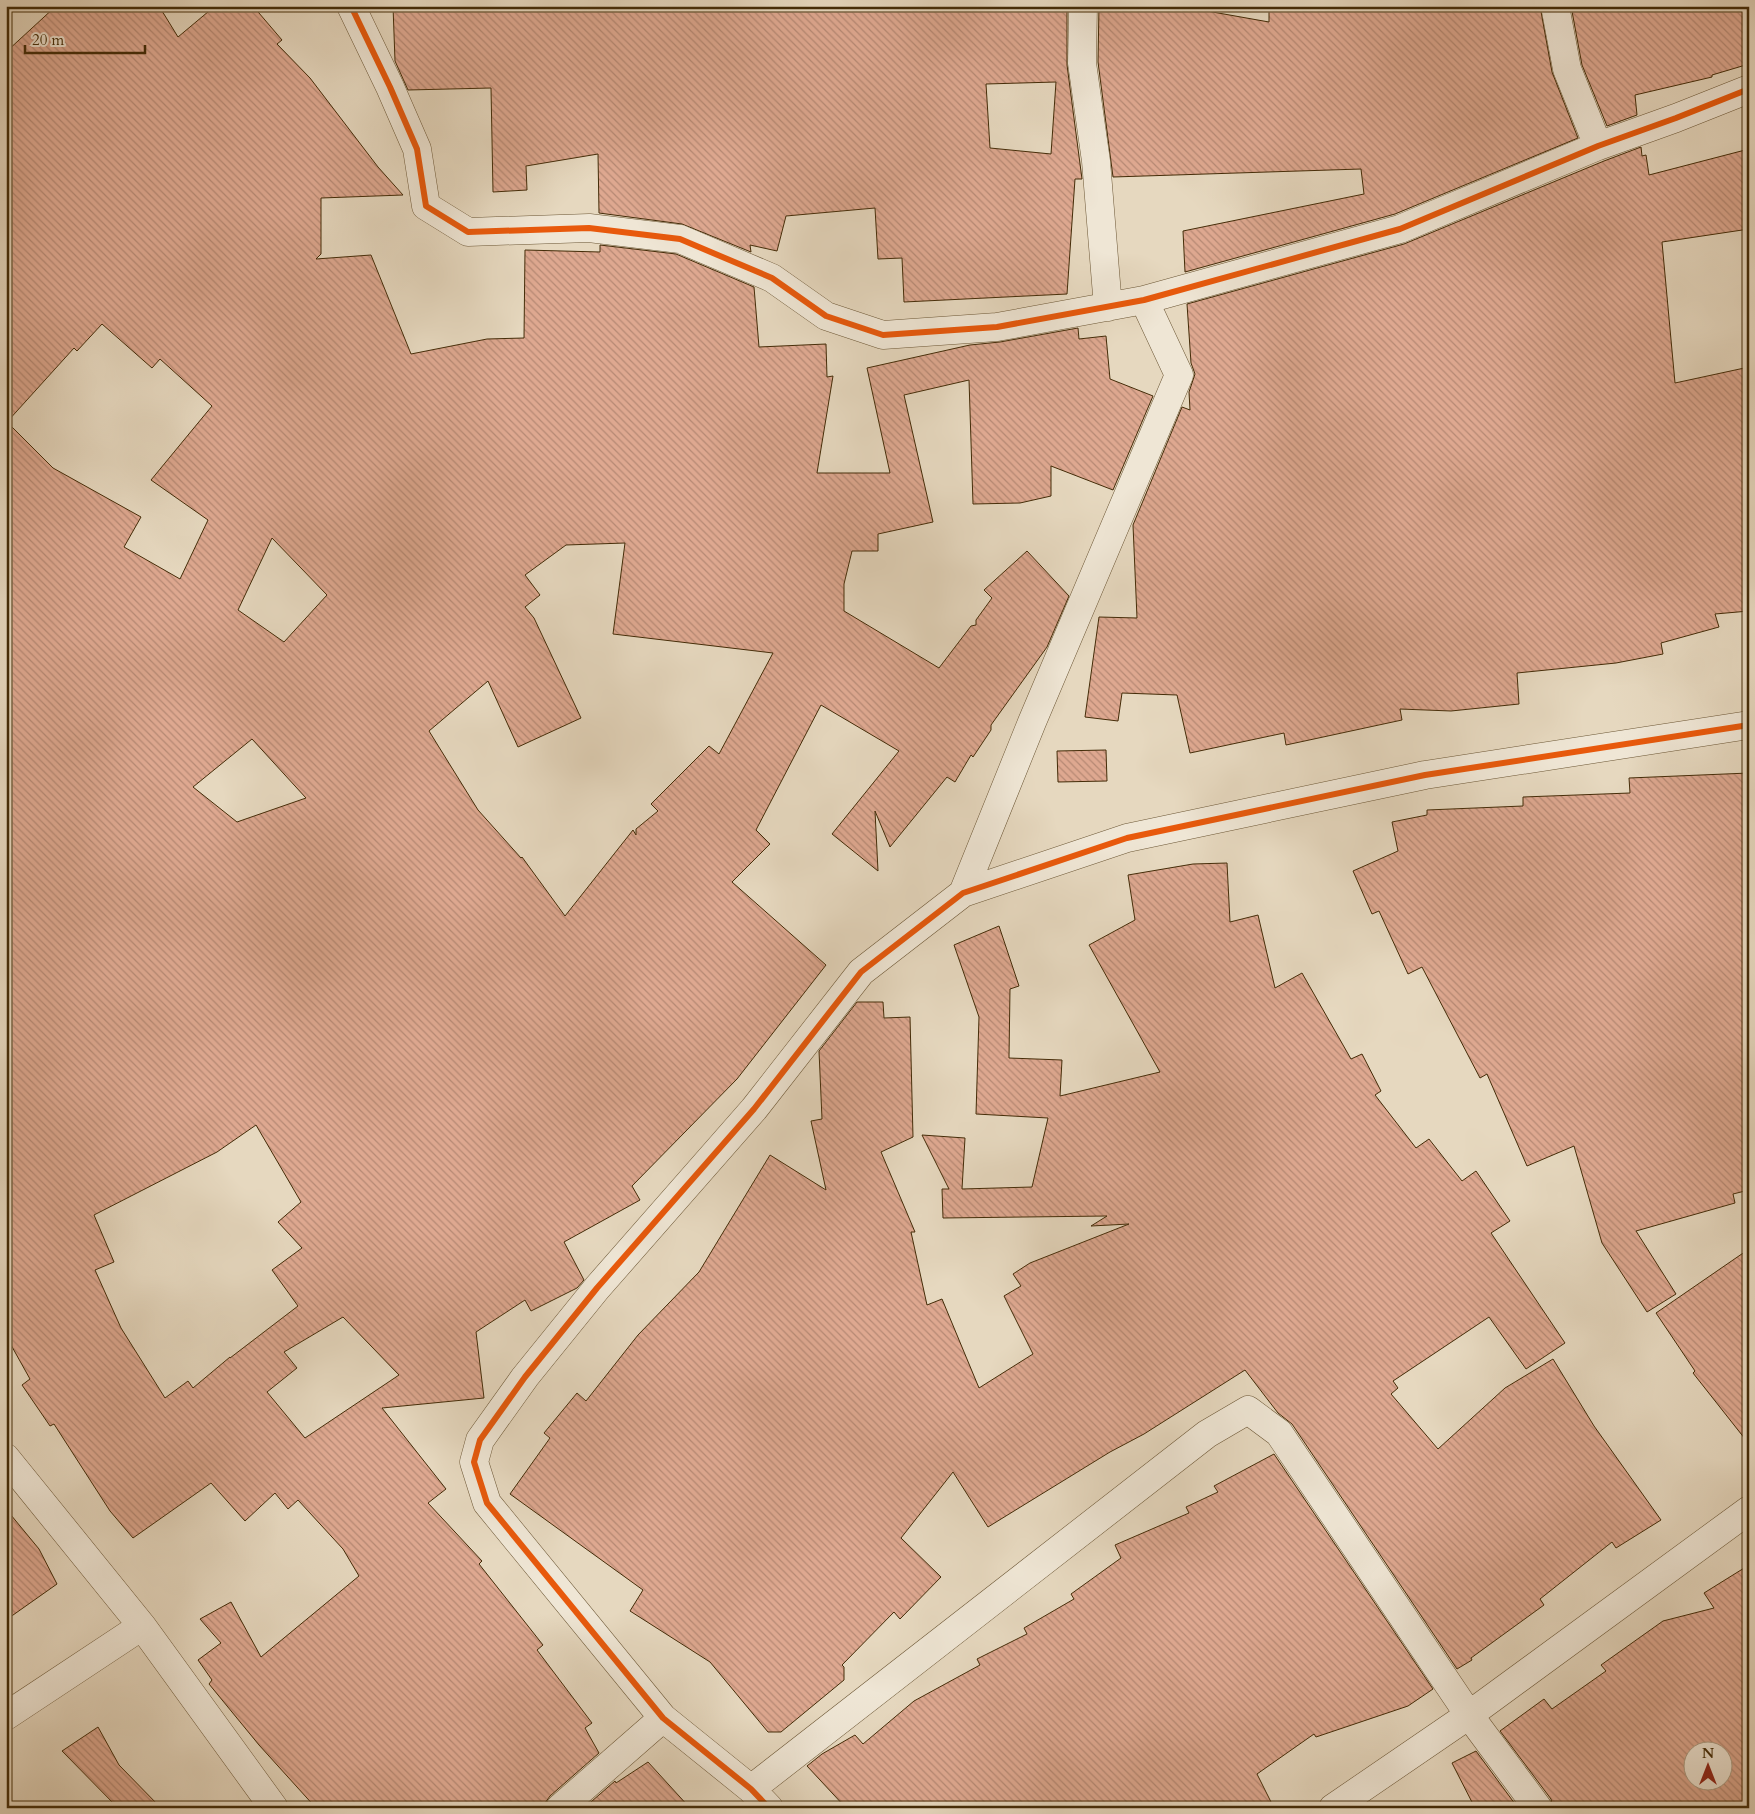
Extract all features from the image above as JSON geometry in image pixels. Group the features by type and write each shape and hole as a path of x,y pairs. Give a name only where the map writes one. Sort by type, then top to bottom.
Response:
{"street":[{"path":"351,6 417,149 426,206 468,232 589,228 680,240 772,278 826,316 883,334 997,326 1144,300 1400,229 1598,146 1676,118 1749,88"},
{"path":"1083,6 1082,63 1096,161 1108,307"},
{"path":"1555,6 1567,69 1598,146"},
{"path":"963,894 1036,713 1179,375 1144,300"},
{"path":"1538,1808 1470,1715 1279,1433 1248,1410 1207,1434 760,1799 663,1718 488,1503 474,1462 480,1440 525,1377 579,1310 754,1109 861,972 963,894 1127,838 1425,775 1749,726"},
{"path":"6,1458 142,1626 274,1808"},
{"path":"1333,1808 1470,1715 1749,1510"},
{"path":"6,1716 142,1626"},
{"path":"560,1808 663,1718"}],"building":[{"path":"56,6 159,6 178,37 215,6 253,6 282,40 277,44 310,78 378,167 403,195 321,198 321,254 316,259 371,255 411,354 487,339 524,338 525,250 600,252 600,245 676,254 754,287 759,347 826,344 827,377 833,376 817,473 890,473 867,368 970,345 1000,342 1078,328 1079,339 1106,336 1110,379 1153,396 1113,490 1051,466 1051,496 1020,503 973,504 969,380 904,395 933,522 878,534 878,551 852,551 844,584 844,611 939,668 971,626 976,625 976,620 992,598 984,590 1027,551 1069,596 1047,647 991,725 991,730 973,757 971,755 955,782 947,777 890,847 875,811 878,871 832,834 899,751 821,705 756,830 770,844 732,882 826,965 737,1079 632,1186 640,1200 564,1242 584,1280 577,1288 531,1311 525,1300 476,1332 484,1398 382,1408 446,1489 428,1503 482,1561 479,1564 543,1645 537,1650 592,1723 585,1728 599,1753 550,1796 545,1803 545,1808 316,1808 259,1745 209,1684 212,1680 198,1660 221,1643 200,1619 231,1602 261,1657 359,1576 343,1549 298,1500 288,1509 275,1493 245,1521 211,1483 133,1538 110,1511 54,1424 50,1426 22,1385 30,1379 6,1336 6,52","holes":["102,324 152,368 160,359 212,406 151,480 208,520 180,579 124,547 141,517 53,468 7,422 74,348 77,351","272,538 327,595 284,642 238,610","625,543 613,634 773,653 719,754 709,746 651,804 658,811 636,829 636,835 633,830 565,916 522,857 478,810 429,731 488,681 518,747 581,718 534,618 525,607 540,595 525,575 566,545","252,739 306,798 237,822 193,787","256,1125 301,1202 278,1222 302,1248 272,1270 298,1306 230,1357 193,1388 188,1381 165,1398 121,1328 95,1270 114,1262 94,1215 217,1152","343,1317 399,1375 305,1438 267,1392 297,1368 284,1352"]},
{"path":"393,6 1067,6 1067,65 1082,179 1075,179 1067,294 904,302 902,258 878,259 875,208 786,216 777,251 750,245 751,252 682,224 599,213 598,154 526,166 527,190 493,192 491,88 408,90 395,61","holes":["1056,82 1051,154 990,148 986,84"]},
{"path":"1099,6 1207,6 1207,11 1269,22 1269,6 1540,6 1552,72 1578,138 1395,214 1185,272 1183,231 1364,194 1361,169 1113,177 1098,62"},
{"path":"1571,6 1749,6 1749,64 1712,75 1712,77 1635,95 1637,115 1607,126 1582,65"},
{"path":"1641,147 1642,156 1646,155 1649,175 1749,149 1749,229 1662,242 1675,383 1749,367 1749,611 1715,614 1719,627 1661,643 1663,654 1616,663 1517,673 1519,704 1451,711 1400,709 1402,720 1286,745 1284,733 1190,753 1177,695 1122,693 1118,721 1085,717 1099,617 1137,618 1133,525 1182,407 1190,410 1189,392 1195,374 1191,363 1187,304 1404,244"},
{"path":"1106,750 1107,781 1058,782 1057,751"},
{"path":"1749,773 1749,1190 1733,1194 1735,1203 1636,1231 1676,1294 1647,1312 1602,1243 1574,1146 1527,1166 1487,1074 1480,1078 1422,967 1408,974 1379,911 1372,914 1353,871 1398,851 1392,822 1427,815 1427,810 1523,806 1523,797 1630,793 1629,778"},
{"path":"1227,863 1230,922 1258,915 1275,988 1302,973 1351,1059 1362,1054 1381,1091 1375,1095 1416,1148 1429,1139 1462,1181 1476,1171 1510,1221 1491,1233 1565,1343 1526,1369 1489,1317 1393,1381 1398,1388 1391,1394 1438,1449 1505,1388 1553,1359 1594,1426 1661,1520 1616,1548 1612,1542 1540,1599 1544,1605 1471,1658 1472,1660 1457,1669 1292,1424 1278,1413 1245,1370 1144,1434 1110,1452 988,1527 953,1472 901,1538 941,1577 900,1619 894,1612 842,1665 844,1667 844,1680 781,1732 768,1732 710,1662 630,1611 643,1590 510,1494 550,1438 544,1433 577,1393 586,1401 638,1335 699,1272 770,1155 826,1190 811,1121 822,1119 819,1051 857,1002 883,1002 884,1018 910,1017 913,1137 881,1152 915,1232 911,1232 927,1305 942,1299 979,1388 1033,1354 1004,1296 1021,1286 1013,1274 1030,1263 1129,1224 1091,1226 1107,1216 943,1218 942,1189 949,1189 922,1135 965,1138 962,1189 1032,1187 1048,1118 976,1114 979,1017 954,945 999,926 1019,986 1010,989 1009,1058 1062,1060 1060,1096 1160,1072 1089,945 1135,920 1128,875 1193,864"},
{"path":"1749,1249 1749,1444 1693,1373 1695,1371 1656,1313"},
{"path":"1274,1454 1433,1689 1408,1706 1316,1737 1314,1734 1257,1774 1274,1808 846,1808 807,1766 822,1754 855,1735 863,1744 914,1701 980,1665 977,1659 1027,1634 1024,1628 1074,1599 1071,1594 1121,1558 1115,1545 1189,1513 1186,1507 1218,1492 1214,1486"},
{"path":"6,1509 39,1549 57,1584 6,1620"},
{"path":"1749,1565 1749,1808 1553,1808 1551,1799 1500,1731 1544,1699 1552,1709 1606,1671 1601,1665 1663,1621 1714,1608 1704,1593"},
{"path":"98,1727 119,1765 161,1808 118,1808 62,1751"},
{"path":"1476,1751 1518,1808 1475,1808 1452,1763"},
{"path":"648,1762 690,1808 584,1808 615,1781 616,1783"}],"cycle path":[{"path":"351,6 417,149 426,206 468,232 589,228 680,239 772,278 826,316 883,335 997,327 1144,300 1400,229 1598,146 1749,89"},
{"path":"769,1808 751,1789 663,1718 487,1503 474,1462 480,1440 525,1377 597,1288 754,1109 861,972 963,893 1127,838 1425,775 1749,725"}]}
